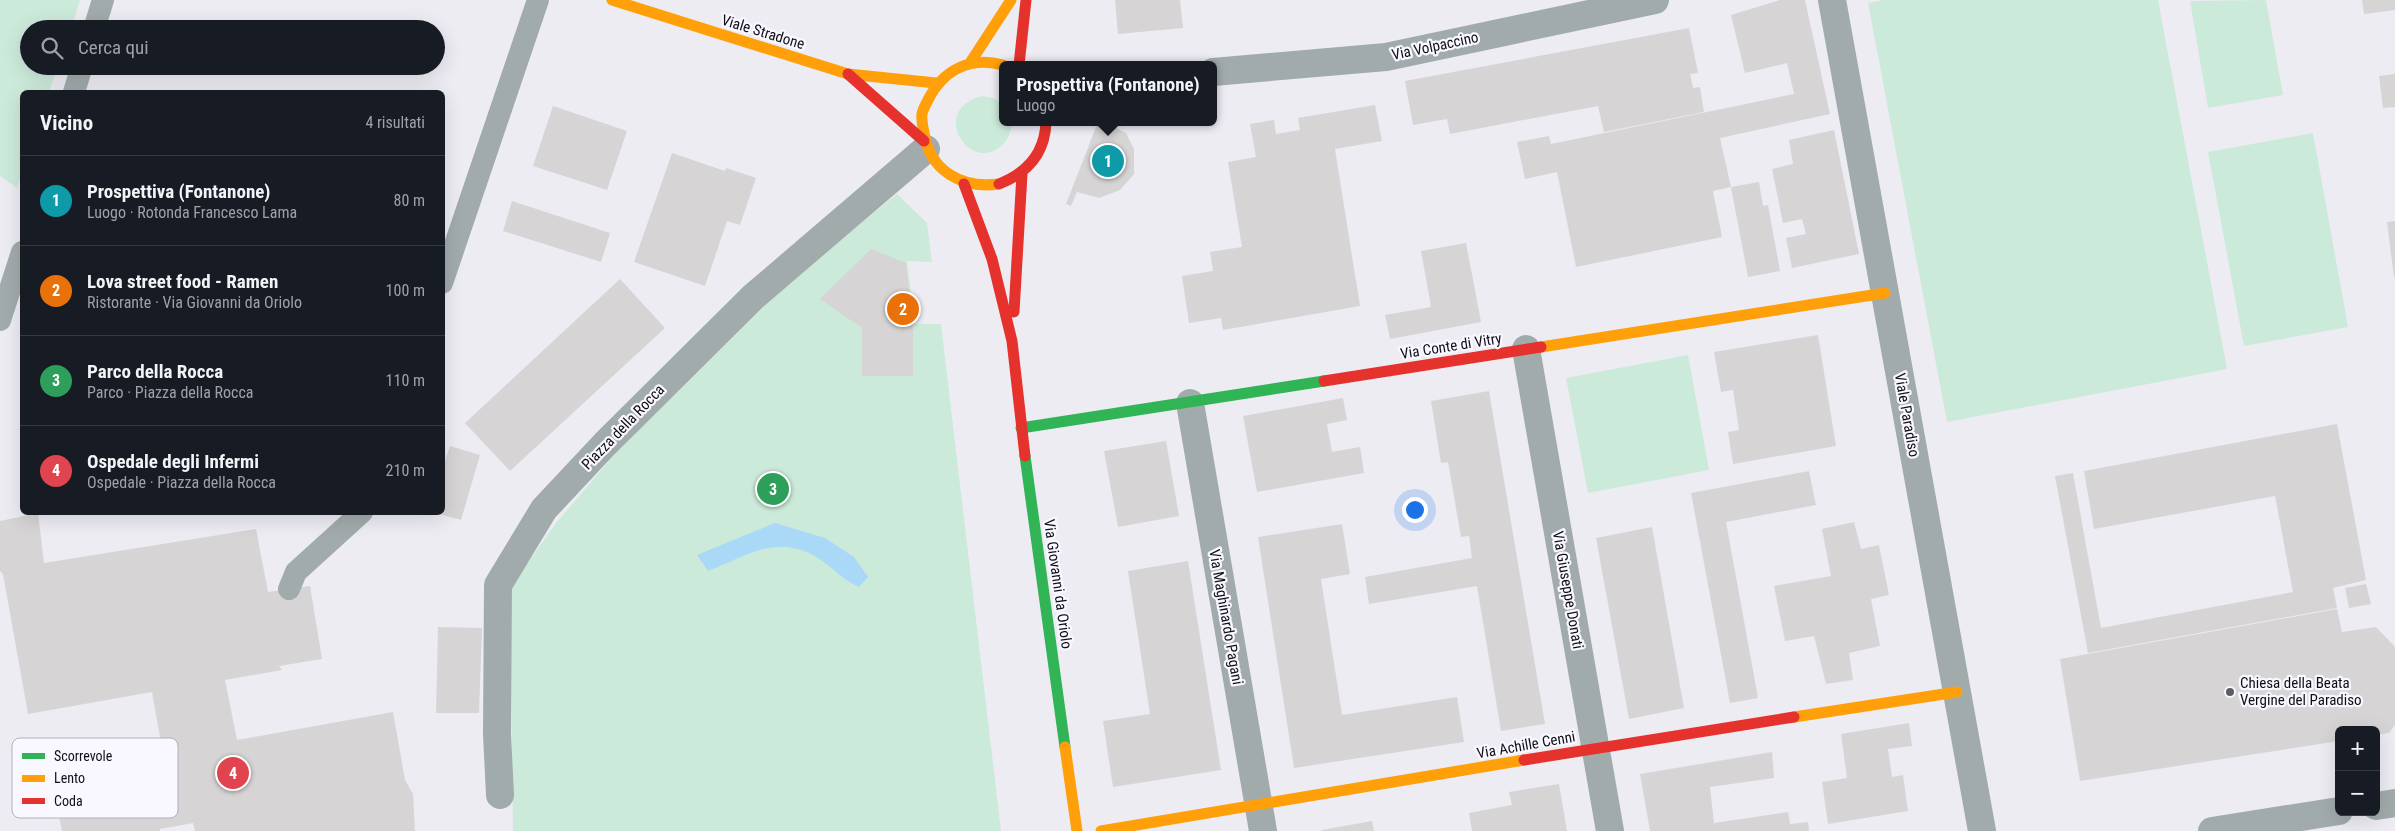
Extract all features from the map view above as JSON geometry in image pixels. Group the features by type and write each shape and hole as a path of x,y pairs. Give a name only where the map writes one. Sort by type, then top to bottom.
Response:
{"street":[{"name":"Viale Stradone","path":"612,0 848,74 936,83"},
{"path":"970,63 1011,0"},
{"path":"1019,61 1026,0"},
{"name":"Via Volpaccino","path":"1217,72 1386,57 1611,4 1655,0"},
{"name":"Viale Paradiso","path":"1832,0 1982,831"},
{"path":"925,145 922,112 936,83 950,71 970,63 993,62 999,64"},
{"name":"Viale Stradone","path":"848,74 925,145 934,162 950,177 964,184"},
{"path":"964,184 980,186 1003,184 1022,174 1038,156 1047,133 1046,126"},
{"name":"Piazza della Rocca","path":"500,795 497,734 498,585 544,509 605,444 753,297 925,145"},
{"name":"Via Giovanni da Oriolo","path":"1012,341 1022,174"},
{"name":"Via Giovanni da Oriolo","path":"964,184 992,259 1012,341 1021,428 1077,831"},
{"name":"Via Conte di Vitry","path":"1021,428 1885,292"},
{"name":"Via Giuseppe Donati","path":"1526,349 1610,831"},
{"name":"Via Maghinardo Pagani","path":"1190,402 1261,818"},
{"name":"Via Achille Cenni","path":"1101,831 1261,818 1596,748 1957,692"},
{"path":"2380,805 2395,803"},
{"path":"2212,831 2335,813"}],"lane":[{"path":"97,20 103,0"},
{"path":"445,274 538,0"},
{"path":"75,90 79,75"},
{"path":"0,320 20,258"},
{"path":"289,589 296,572 359,515"}],"green space":[{"path":"0,0 80,0 74,20 20,20 20,75 55,75 50,90 20,90 20,179 17,188 0,176"},
{"path":"1883,0 2158,0 2227,369 1947,422 1868,3"},
{"path":"2266,0 2283,95 2208,108 2190,1"},
{"path":"982,96 993,98 999,102 999,126 1011,126 1009,136 1001,146 989,152 977,152 967,146 960,137 956,125 958,114 966,103"},
{"path":"2313,133 2348,327 2244,346 2208,152"},
{"path":"897,194 927,223 932,262 907,261 915,324 941,324 1001,831 513,831 510,588 556,523 615,454 757,308"},
{"path":"1688,355 1709,470 1588,493 1566,378"}],"water":[{"path":"775,523 825,538 854,557 868,577 859,587 821,560 806,552 791,548 764,549 708,571 697,555"}],"building":[{"path":"1115,0 1180,0 1183,28 1118,34"},
{"path":"1780,0 1805,0 1830,114 1720,138 1731,187 1713,191 1722,237 1576,267 1557,172 1525,179 1517,142 1549,136 1551,144 1794,94 1787,63 1745,73 1731,15"},
{"path":"2362,0 2395,0 2395,10 2364,14"},
{"path":"1689,28 1698,73 1690,74 1693,88 1700,87 1704,112 1604,132 1598,106 1450,134 1447,119 1413,125 1405,81"},
{"path":"2395,74 2395,107 2383,108 2379,76"},
{"path":"1375,105 1382,141 1335,149 1360,306 1223,330 1221,318 1189,323 1182,276 1213,271 1210,252 1242,247 1228,162 1256,157 1250,124 1274,120 1276,134 1300,130 1298,118"},
{"path":"553,106 627,131 607,190 533,166"},
{"path":"1096,126 1112,126 1126,133 1134,149 1134,174 1120,190 1099,198 1077,192 1071,206 1066,204"},
{"path":"1834,130 1859,254 1792,268 1786,238 1806,234 1802,219 1783,223 1772,169 1793,164 1789,140"},
{"path":"672,153 725,171 726,168 756,178 740,225 727,221 705,286 634,262"},
{"path":"1759,182 1763,206 1768,205 1780,271 1748,277 1731,187"},
{"path":"512,201 610,233 601,262 503,231"},
{"path":"2395,221 2395,277 2394,277 2387,222"},
{"path":"1466,243 1481,322 1390,339 1385,315 1431,307 1421,251"},
{"path":"871,249 906,263 913,327 913,376 862,376 862,328 820,299"},
{"path":"620,279 665,328 510,471 465,423"},
{"path":"1818,335 1836,446 1733,464 1728,432 1739,430 1733,390 1721,392 1714,352"},
{"path":"1489,391 1545,724 1501,731 1477,586 1369,604 1365,577 1472,558 1469,536 1461,537 1448,462 1441,463 1431,401"},
{"path":"1343,398 1347,420 1327,424 1332,452 1360,447 1364,473 1257,492 1243,416"},
{"path":"2337,424 2366,580 2333,588 2337,608 2088,653 2055,476 2073,473 2101,628 2293,592 2275,496 2094,529 2084,471"},
{"path":"1166,441 1179,516 1118,527 1104,451"},
{"path":"450,446 480,455 461,520 442,515 445,515 445,461"},
{"path":"1809,471 1816,505 1726,522 1758,698 1730,703 1691,493"},
{"path":"28,515 38,515 44,563 256,529 268,592 310,586 322,659 279,666 282,670 225,680 237,740 393,712 405,780 413,794 415,831 195,831 193,823 160,829 160,831 62,831 59,818 178,818 178,738 160,738 152,692 28,714 3,574 0,571 0,521"},
{"path":"1854,522 1861,549 1879,545 1889,595 1871,599 1880,646 1849,653 1853,680 1826,684 1814,636 1785,641 1774,586 1831,576 1822,529"},
{"path":"1342,524 1350,574 1321,579 1342,715 1457,697 1464,742 1294,768 1258,537"},
{"path":"1652,527 1684,708 1629,719 1596,538"},
{"path":"1188,561 1221,770 1113,787 1103,721 1150,714 1128,571"},
{"path":"2366,584 2371,604 2349,608 2345,588"},
{"name":"Chiesa della Beata Vergine del Paradiso","path":"2337,609 2342,632 2376,627 2395,647 2395,725 2389,733 2380,734 2380,726 2335,726 2335,742 2080,781 2060,659"},
{"path":"438,627 482,628 479,713 436,713"},
{"path":"1909,723 1912,746 1888,749 1892,777 1903,775 1908,811 1828,824 1822,782 1847,778 1841,734"},
{"path":"1772,752 1774,778 1710,787 1714,823 1788,812 1790,824 1808,822 1809,831 1650,831 1640,774"},
{"path":"1559,784 1567,831 1472,831 1469,813 1512,805 1509,792"},
{"path":"1372,821 1374,831 1322,831 1322,830"}],"traffic: fast":[{"path":"1021,428 1324,381"},
{"path":"1025,456 1065,747"}],"traffic: slow":[{"path":"612,0 848,74 936,83"},
{"path":"970,63 1011,0"},
{"path":"999,64 979,62 969,64 950,73 934,90 922,112 922,116 927,146 933,158 950,175 973,183 985,185 999,184"},
{"path":"1541,347 1885,293"},
{"path":"1794,717 1957,692"},
{"path":"1065,747 1077,831"},
{"path":"1101,831 1524,760"}],"traffic: jam":[{"path":"1019,61 1026,0"},
{"path":"848,74 924,141"},
{"path":"999,184 1018,174 1033,161 1042,144 1046,126"},
{"path":"1014,312 1022,174"},
{"path":"964,184 992,259 1012,341 1025,456"},
{"path":"1324,381 1541,347"},
{"path":"1524,760 1794,717"}],"place":[{"name":"Prospettiva (Fontanone)","path":"1108,161"},
{"name":"Lova street food - Ramen","path":"903,309"},
{"name":"Parco della Rocca","path":"773,489"},
{"name":"Chiesa della Beata Vergine del Paradiso","path":"2230,692"},
{"name":"Ospedale degli Infermi","path":"233,773"}]}
